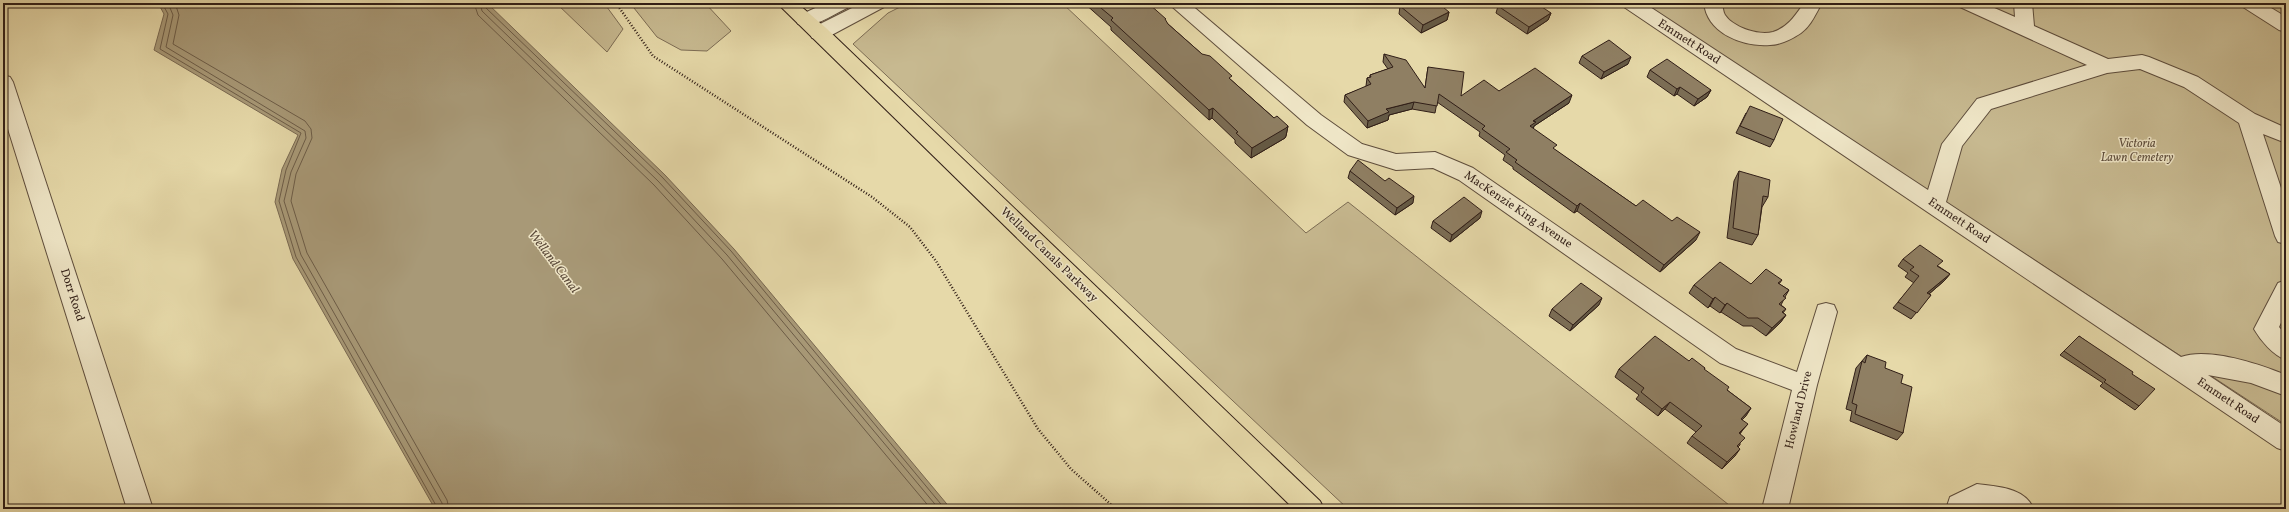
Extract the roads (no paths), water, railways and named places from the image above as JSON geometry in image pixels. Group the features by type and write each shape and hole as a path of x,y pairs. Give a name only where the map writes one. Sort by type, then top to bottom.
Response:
{"main road":[{"name":"Welland Canals Parkway","path":"786,3 812,26 1310,509"}],"street":[{"path":"812,26 842,3"},
{"path":"812,26 877,3"},
{"name":"MacKenzie King Avenue","path":"1177,3 1314,120 1355,150 1396,162 1435,160 1466,174 1728,356 1805,385"},
{"name":"Emmett Road","path":"1631,3 2286,440"},
{"path":"1713,3 1712,10 1718,20 1731,31 1770,39 1796,28 1813,3"},
{"path":"1968,3 2106,66"},
{"path":"2023,3 2025,30"},
{"path":"2250,3 2286,26"},
{"path":"1934,205 1952,144 1984,104 2106,66 2142,62 2191,82 2248,120 2286,136"},
{"name":"Dorr Road","path":"3,82 140,509"},
{"path":"2248,120 2286,236"},
{"path":"2285,294 2266,329 2286,350"},
{"name":"Howland Drive","path":"1775,509 1805,385 1826,312"},
{"path":"2181,370 2190,364 2218,365 2275,381 2286,386"},
{"path":"1959,509 1959,505 1977,496 2009,500 2021,509"}],"water":[{"name":"Welland Canal","path":"158,3 487,3 665,175 734,249 951,509 435,509 293,259 275,202 282,169 298,135 154,50 164,14"}],"park label":[{"name":"Victoria Lawn Cemetery","path":"2137,151"}]}
